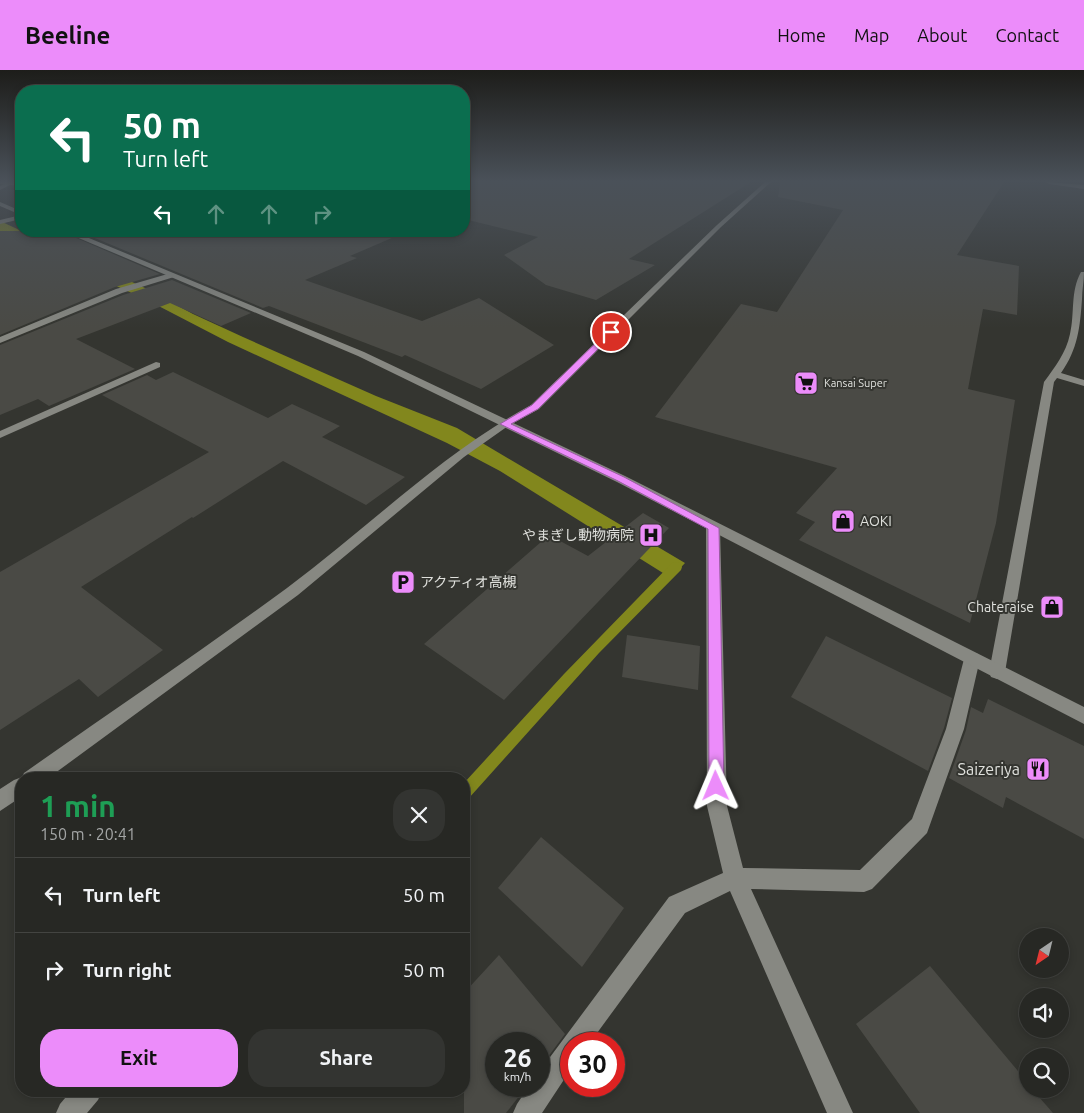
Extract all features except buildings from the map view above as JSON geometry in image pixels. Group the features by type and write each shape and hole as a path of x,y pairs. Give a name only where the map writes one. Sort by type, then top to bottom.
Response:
{"street":[{"path":"41,772 293,591 460,454 504,424 535,407 714,231"},
{"path":"79,237 361,354 621,479 713,528 1084,716"},
{"path":"0,340 119,292 171,275"},
{"path":"997,672 1049,382 1068,358 1076,327 1076,297 1083,277"},
{"path":"0,329 11,336"},
{"path":"0,435 156,365"},
{"path":"1055,374 1084,382"},
{"path":"713,528 717,806 735,878 840,1113"},
{"path":"583,1032 678,904 735,878 864,881 920,826 955,729 972,659"},
{"path":"0,801 15,790"},
{"path":"526,1113 560,1064"},
{"path":"70,1113 84,1097"}],"shaded area":[{"path":"0,231 15,231 15,237 35,237 145,288 193,314 243,337 376,396 457,428 685,563 671,578 500,471 447,443 228,342 147,300 0,233"}],"waterway":[{"path":"470,786 568,678 676,566"}],"place":[{"name":"Kansai Super","path":"806,383"},
{"name":"AOKI","path":"843,521"},
{"name":"やまぎし動物病院","path":"651,535"},
{"name":"アクティオ高槻","path":"403,582"},
{"name":"Chateraise","path":"1052,607"},
{"name":"Saizeriya","path":"1038,769"}],"route":[{"path":"611,332 535,407 504,424 621,479 713,528 716,786"}]}
